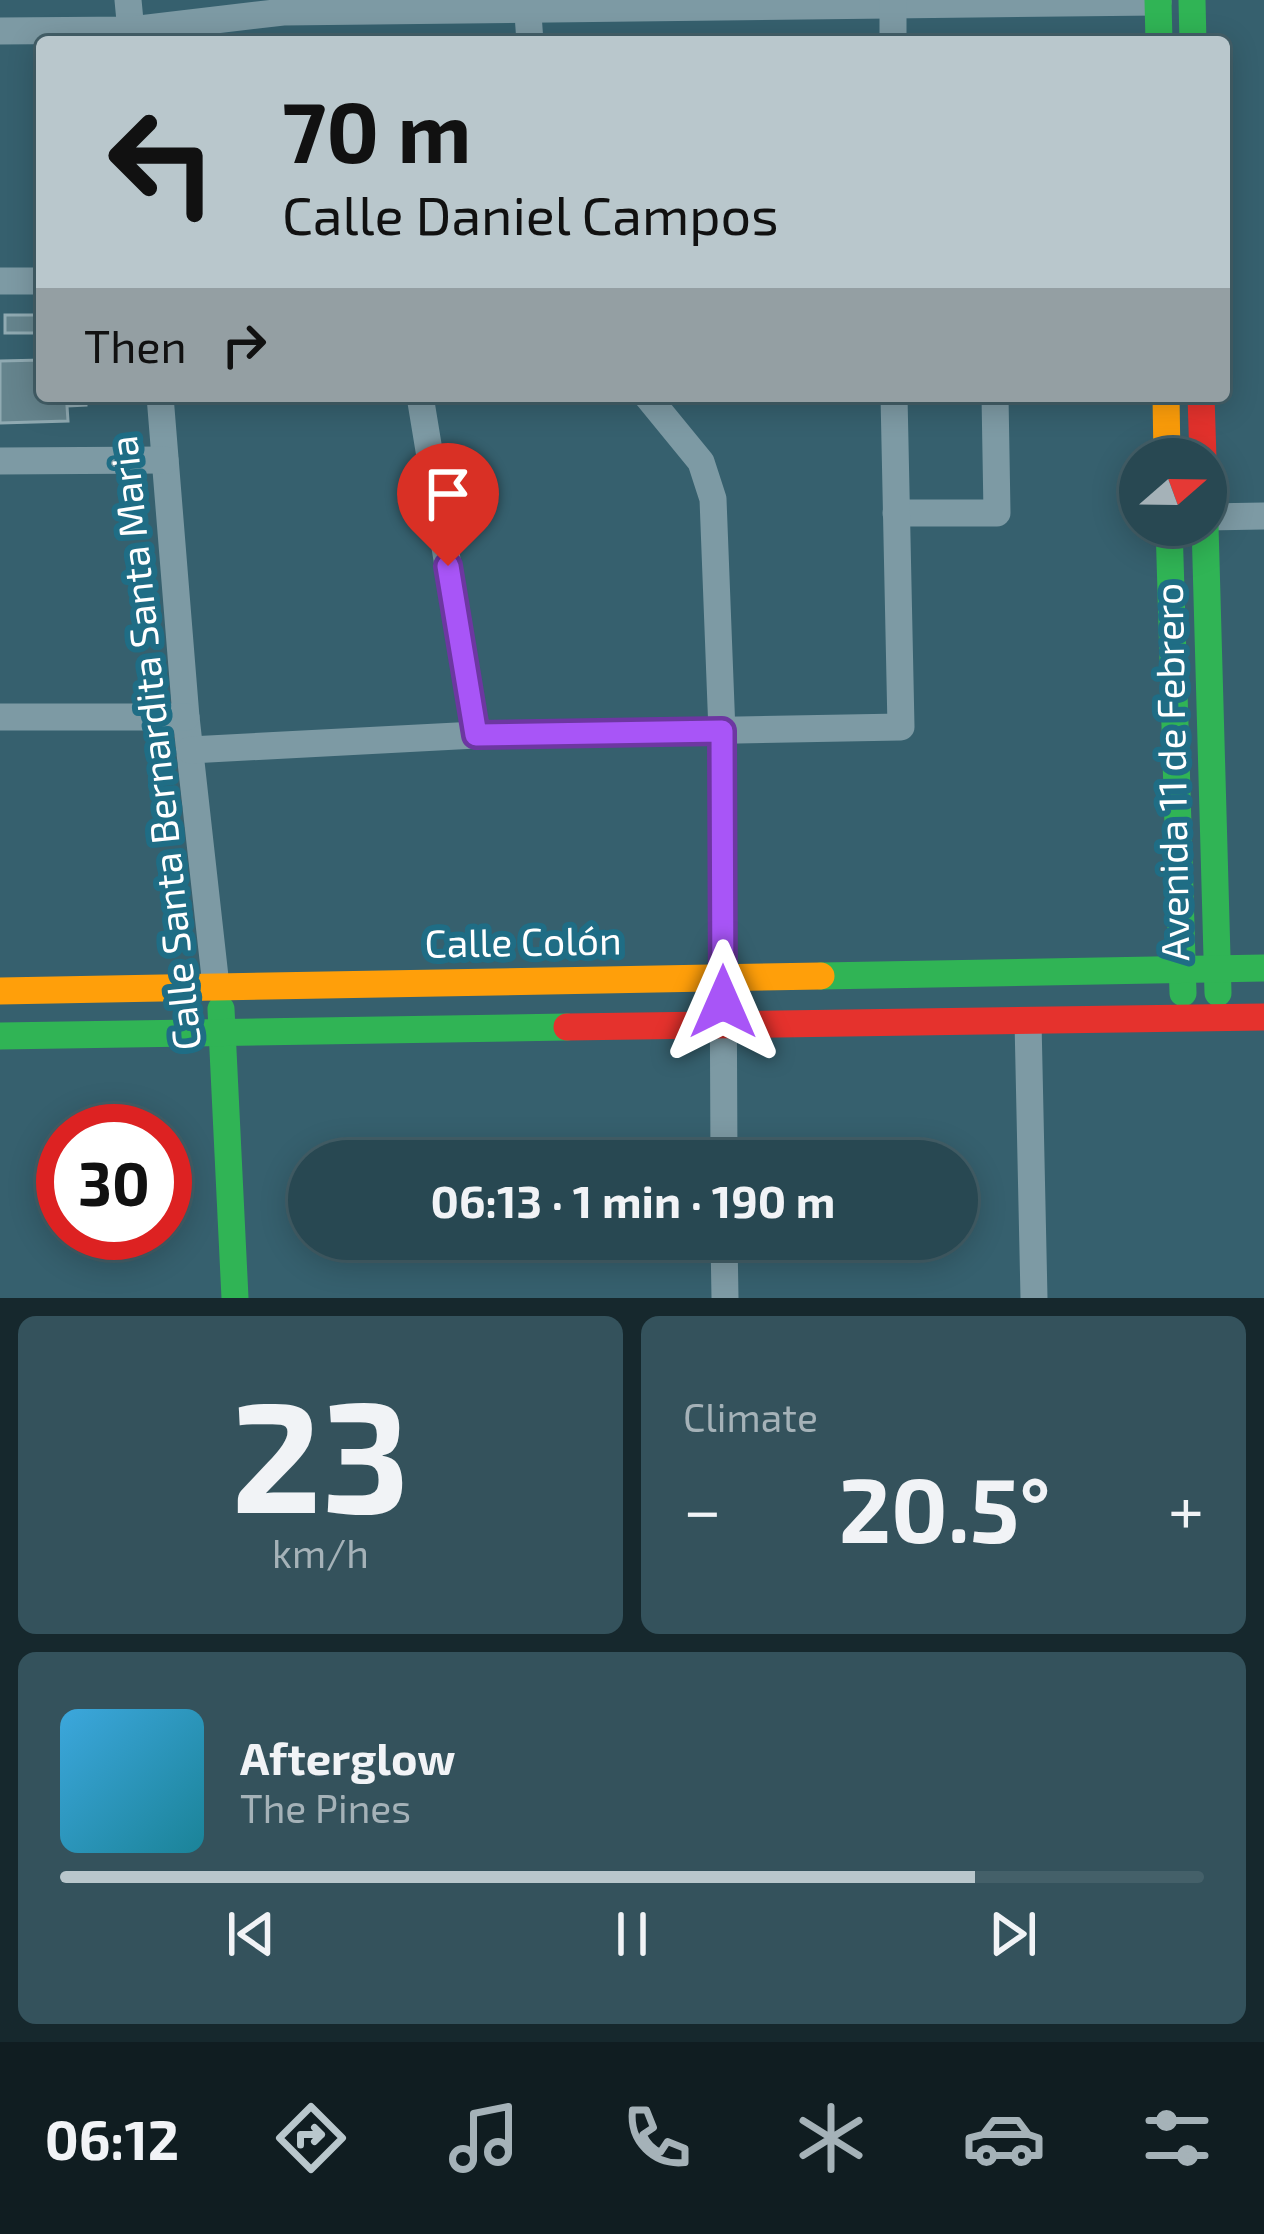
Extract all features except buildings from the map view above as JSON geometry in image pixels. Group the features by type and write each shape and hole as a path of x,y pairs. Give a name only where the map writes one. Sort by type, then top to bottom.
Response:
{"street":[{"path":"128,0 132,36"},
{"path":"1192,0 1193,36"},
{"path":"0,31 132,36 283,12 527,3 1158,1 1159,36"},
{"path":"527,3 530,36"},
{"path":"893,3 893,36"},
{"path":"0,280 36,281"},
{"name":"Calle Santa Bernardita Santa Maria","path":"160,402 186,717 225,1032 235,1298"},
{"path":"421,402 476,735"},
{"path":"652,402 700,462 713,499 722,731 724,1140"},
{"path":"190,750 476,735 901,727 893,402"},
{"path":"896,513 997,513 995,402"},
{"path":"1166,402 1167,438"},
{"path":"1202,402 1203,438"},
{"path":"0,461 165,460"},
{"path":"1227,520 1264,517"},
{"path":"1170,546 1183,1016"},
{"name":"Avenida 11 de Febrero","path":"1206,546 1215,968 1221,1016"},
{"path":"0,717 186,717"},
{"name":"Calle Colón","path":"0,992 1264,968"},
{"path":"0,1036 1264,1017"},
{"path":"1028,1021 1034,1298"},
{"path":"724,1260 725,1298"}],"traffic: fast":[{"path":"1158,0 1159,36"},
{"path":"1192,0 1193,36"},
{"path":"1170,546 1183,993"},
{"path":"1206,546 1218,993"},
{"path":"821,976 1264,968"},
{"path":"221,1009 235,1298"},
{"path":"0,1036 567,1027"}],"traffic: slow":[{"path":"1166,402 1167,438"},
{"path":"0,991 821,976"}],"traffic: jam":[{"path":"1201,402 1202,438"},
{"path":"567,1027 1264,1017"}],"route":[{"path":"448,566 476,735 722,731 723,1002"}]}
